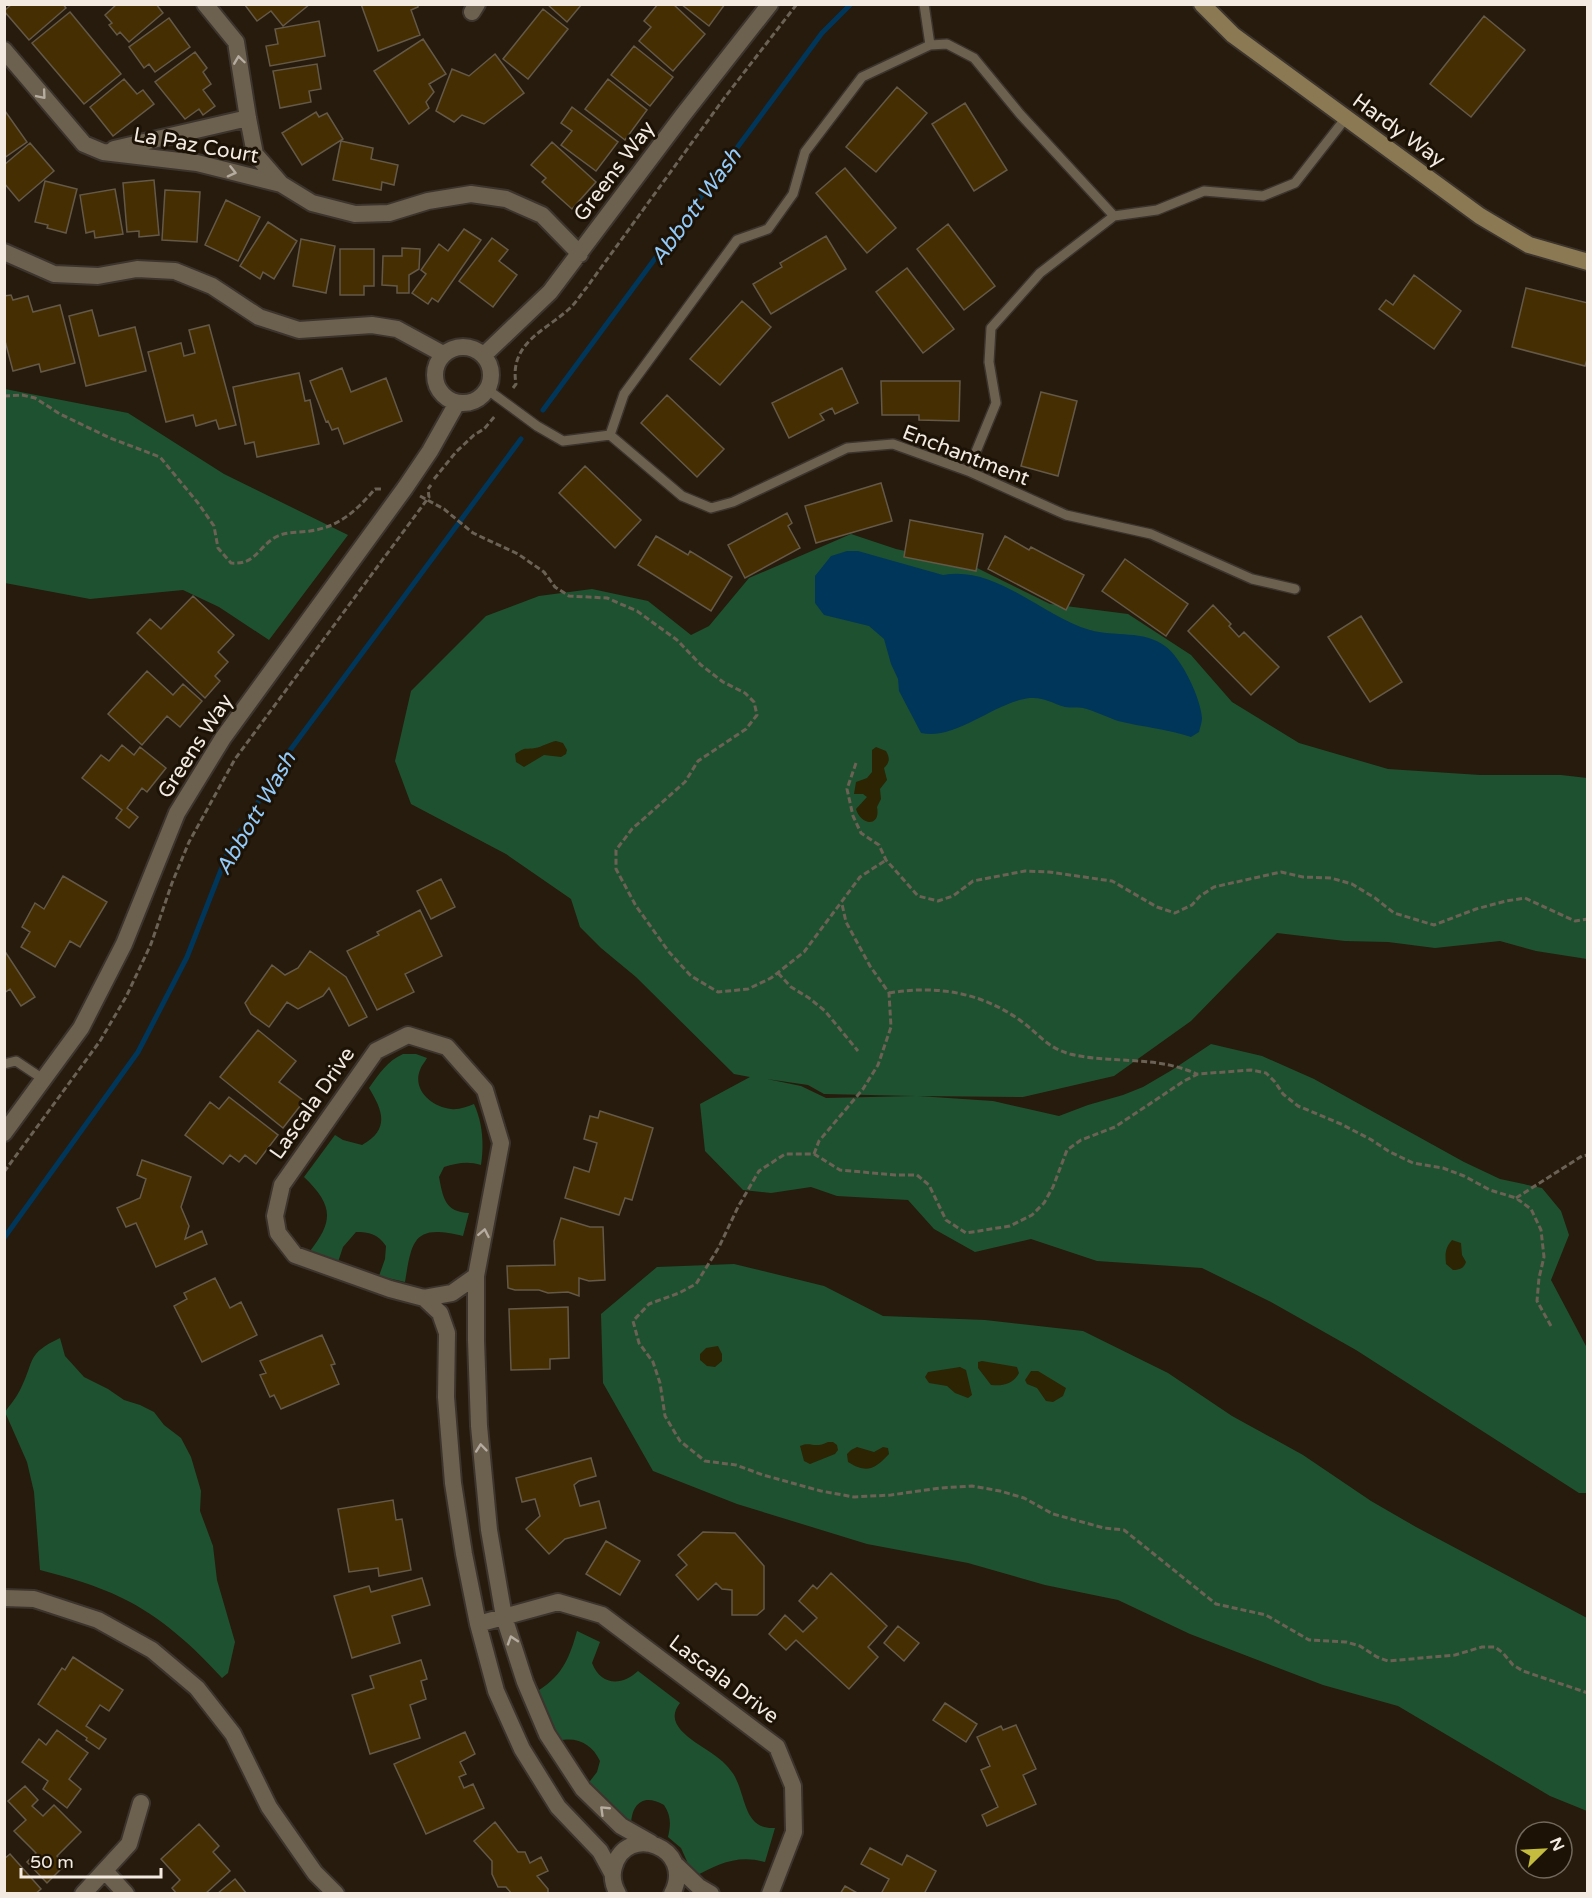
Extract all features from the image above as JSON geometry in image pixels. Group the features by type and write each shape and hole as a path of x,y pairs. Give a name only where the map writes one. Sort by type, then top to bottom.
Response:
{"main road":[{"name":"Hardy Way","path":"1202,4 1233,35 1480,216 1529,245 1587,262"}],"street":[{"path":"205,4 236,42 255,154 281,184 312,203 355,214 389,213 428,201 471,194 506,199 542,215 580,254"},
{"name":"Greens Way","path":"484,355 550,292 770,4"},
{"name":"La Paz Court","path":"4,50 84,144 103,152 197,163 281,184"},
{"name":"La Paz Court","path":"103,152 248,118"},
{"path":"4,252 54,274 98,276 138,269 176,271 212,286 259,317 298,330 380,326 398,329 443,354"},
{"path":"468,346 484,355 492,372 488,390 474,401 457,403 442,394 435,378 435,370 443,354 450,349 468,346"},
{"name":"Greens Way","path":"4,1133 81,1028 124,944 177,813 223,738 405,488 430,451 457,403"},
{"name":"Lascala Drive","path":"476,1276 452,1293 424,1298 390,1289 295,1255 278,1233 275,1216 282,1185 376,1051 408,1035 447,1047 485,1090 501,1143 476,1276 476,1340 479,1426 489,1530 504,1617 525,1682 547,1734 583,1789 621,1826 651,1844 661,1847 670,1854 675,1864"},
{"path":"424,1298 440,1313 447,1333 446,1397 453,1483 478,1624 495,1691 522,1749 558,1808 600,1851 614,1887"},
{"path":"4,1598 34,1599 98,1620 152,1650 197,1688 233,1734 269,1808 315,1873 336,1893"},
{"name":"Lascala Drive","path":"478,1624 558,1602 602,1616 777,1747 793,1786 794,1832 770,1893"},
{"path":"83,1893 129,1844 141,1803"},
{"path":"614,1887 615,1862 621,1853 640,1843 651,1844"},
{"path":"672,1893 678,1875 675,1864"},
{"path":"675,1864 699,1887 711,1893"},
{"path":"105,1871 126,1893"}],"lane":[{"path":"924,4 930,45"},
{"path":"488,390 537,426 563,441 610,435 624,394 737,240 768,228 793,194 804,152 862,76 930,45 947,44 974,58 1020,114 1114,216"},
{"path":"968,471 996,403 989,362 991,328 1040,273 1114,216 1157,210 1204,191 1263,196 1295,183 1345,119"},
{"name":"Enchantment","path":"610,435 682,496 711,508 733,502 847,448 893,444 968,471 1066,515 1151,534 1252,579 1295,589"},
{"path":"4,1064 16,1061 43,1079"}],"path":[{"path":"513,388 516,384 514,375 516,363 527,342 543,327 569,309 587,287 718,106 798,4"},
{"path":"4,396 22,395 35,398 60,414 110,438 160,457 214,526 218,548 231,563 243,564 273,538 286,533 312,531 335,525 357,510 375,489 405,488 444,509 473,533 518,554 544,572 555,587 569,596 607,598 637,611 676,640 701,665 723,682 745,693 754,702 757,715 746,729 698,760 685,782 632,829 616,850 616,869 636,906 669,952 691,976 718,992 748,989 778,973 804,952 860,878 886,860"},
{"path":"4,1172 94,1049 126,997 151,944 189,842 235,759 429,497 428,489 448,461 495,416"},
{"path":"856,763 847,789 853,816 861,833 879,845 886,860 918,896 938,901 953,896 973,881 1024,871 1049,872 1112,881 1157,907 1175,913 1192,905 1200,896 1214,887 1281,872 1303,877 1332,878 1352,884 1394,913 1434,925 1476,909 1525,898 1575,921 1587,919"},
{"path":"814,1154 819,1141 863,1089 878,1065 891,1027 889,993 870,966 846,922 842,904"},
{"path":"778,973 791,987 825,1011 858,1051"},
{"path":"889,993 913,989 967,994 994,1004 1022,1021 1046,1044 1069,1054 1152,1061 1198,1074"},
{"path":"1551,1326 1537,1301 1544,1257 1541,1230 1531,1209 1516,1198 1490,1190 1454,1172 1413,1163 1390,1152 1341,1124 1298,1106 1283,1094 1266,1073 1251,1070 1198,1074 1115,1127 1081,1140 1067,1150 1053,1187 1044,1203 1010,1226 990,1230 966,1233 946,1220 929,1185 917,1175 895,1176 840,1170 814,1154 785,1154 759,1171 738,1207 719,1247 696,1284 649,1304 633,1321 639,1343 653,1362 660,1383 665,1416 680,1441 705,1461 736,1465 821,1491 854,1497 972,1486 1000,1491 1024,1498 1053,1514 1104,1528 1124,1530 1216,1604 1266,1615 1309,1640 1346,1642 1360,1646 1388,1661 1455,1655 1482,1647 1495,1647 1513,1665 1523,1671 1587,1693"},
{"path":"1516,1198 1587,1155"}],"green space":[{"path":"5,389 128,413 224,474 348,535 269,640 219,607 183,590 90,599 5,583"},
{"path":"851,534 896,549 971,565 1050,604 1128,614 1191,655 1232,702 1299,743 1388,769 1480,775 1561,775 1587,778 1587,959 1536,951 1500,941 1435,948 1277,933 1191,1021 1114,1076 1023,1097 918,1096 993,1101 1059,1116 1143,1087 1211,1044 1262,1056 1314,1079 1464,1162 1500,1179 1542,1188 1561,1211 1569,1235 1551,1280 1587,1348 1587,1493 1579,1493 1356,1350 1271,1302 1202,1268 1097,1261 1031,1239 975,1252 934,1229 908,1200 837,1196 811,1187 771,1193 743,1190 705,1151 700,1104 750,1077 734,1074 636,977 601,948 580,927 571,899 506,854 411,804 395,761 411,691 486,616 539,596 592,589 648,601 691,635 709,626 749,578","holes":["767,1079 808,1085 824,1094 915,1096 826,1098 801,1086"]},
{"path":"403,1054 416,1054 427,1058 418,1077 421,1091 431,1101 451,1109 460,1109 474,1104 481,1127 482,1142 481,1165 467,1163 444,1167 439,1177 444,1197 450,1207 469,1213 463,1236 434,1232 418,1238 410,1255 405,1282 379,1276 385,1259 386,1246 380,1239 369,1233 356,1232 343,1247 338,1262 310,1251 324,1230 327,1212 320,1196 304,1177 335,1135 343,1140 362,1145 377,1133 381,1119 380,1112 369,1088 388,1064"},
{"path":"734,1264 824,1286 883,1316 985,1320 1083,1331 1168,1373 1232,1416 1303,1455 1371,1501 1587,1618 1587,1811 1550,1796 1398,1706 1323,1685 1190,1634 1118,1600 1045,1585 968,1563 867,1544 737,1504 653,1471 603,1383 601,1314 657,1267"},
{"path":"60,1338 65,1356 84,1377 124,1400 154,1412 164,1425 181,1438 191,1457 201,1491 200,1511 213,1546 217,1580 235,1642 228,1673 222,1678 176,1633 136,1605 92,1585 40,1570 34,1492 27,1462 5,1412 19,1391 36,1353"},
{"path":"577,1631 600,1642 592,1663 596,1671 606,1680 619,1681 638,1671 680,1703 675,1713 676,1722 681,1730 730,1769 752,1819 765,1827 775,1828 765,1862 737,1860 711,1868 694,1877 681,1848 668,1837 670,1820 664,1805 650,1800 640,1803 633,1812 631,1827 587,1785 597,1772 600,1761 597,1755 588,1746 578,1741 558,1741 534,1693 551,1681 563,1667"}],"sand":[{"path":"556,741 563,743 567,750 566,754 561,757 544,755 524,767 516,762 515,754 522,750"},
{"path":"876,747 886,751 889,760 884,768 887,780 880,789 881,799 877,807 876,818 870,822 862,819 856,809 867,797 863,794 854,794 856,782 867,778 872,772 872,750"},
{"path":"1452,1240 1461,1243 1462,1255 1466,1262 1458,1270 1453,1270 1446,1264 1446,1251"},
{"path":"718,1346 722,1354 722,1361 715,1367 707,1366 700,1360 700,1354 706,1348"},
{"path":"978,1362 1017,1367 1019,1373 1008,1384 991,1385 978,1368"},
{"path":"960,1367 966,1370 972,1395 968,1398 955,1393 947,1386 929,1383 925,1377 928,1372"},
{"path":"1031,1371 1038,1371 1066,1388 1063,1396 1053,1402 1046,1401 1037,1388 1027,1384 1025,1380"},
{"path":"828,1442 837,1445 838,1450 835,1454 810,1464 804,1461 800,1446"},
{"path":"857,1447 874,1452 883,1447 888,1448 889,1454 875,1466 860,1468 848,1462 847,1454"}],"water":[{"path":"847,551 858,551 943,575 963,574 982,577 1090,630 1139,636 1157,641 1178,660 1189,679 1201,710 1202,720 1199,732 1191,737 1118,721 1083,708 1065,707 1044,699 1030,698 1003,706 947,731 934,734 921,733 899,691 898,679 884,639 869,626 824,615 815,603 815,576 831,556"}],"building":[{"path":"12,4 63,4 66,8 29,40 4,11"},
{"path":"117,4 156,4 163,13 129,42 120,32 117,35 109,25 112,23 105,15"},
{"path":"310,4 283,26 271,11 257,21 245,5"},
{"path":"361,4 418,4 418,7 411,10 420,35 378,51"},
{"path":"547,4 582,4 567,22"},
{"path":"658,4 673,4 705,34 673,71 639,41 651,27 644,21"},
{"path":"681,4 725,4 709,26"},
{"path":"543,9 568,29 528,79 503,59"},
{"path":"70,12 121,74 84,104 32,43"},
{"path":"1484,16 1525,50 1471,117 1430,84"},
{"path":"169,18 190,47 155,72 149,64 144,68 129,47"},
{"path":"319,21 325,56 270,66 266,46 278,44 275,29"},
{"path":"423,39 446,74 429,84 434,92 426,102 429,108 409,124 374,71"},
{"path":"634,46 673,77 650,106 611,75"},
{"path":"195,52 207,68 203,72 211,84 203,90 215,106 203,115 199,109 185,119 155,82"},
{"path":"495,54 524,93 484,124 462,115 454,122 436,111 452,69 469,76"},
{"path":"317,64 321,89 309,91 311,102 280,108 273,71"},
{"path":"124,79 137,94 143,90 154,104 113,136 90,107"},
{"path":"608,79 647,110 625,140 585,109"},
{"path":"897,87 927,113 876,172 846,147"},
{"path":"965,103 1007,170 974,191 932,124"},
{"path":"572,107 618,142 596,171 561,145 572,131 561,123"},
{"path":"4,112 27,142 4,158"},
{"path":"316,112 319,117 327,113 343,139 302,165 282,133"},
{"path":"341,141 373,148 371,159 398,165 394,185 382,182 381,190 333,180"},
{"path":"552,142 596,182 572,209 542,182 546,178 531,165"},
{"path":"30,143 54,171 19,201 4,183 4,165"},
{"path":"845,168 896,228 867,253 816,193"},
{"path":"154,180 159,235 139,237 139,231 127,232 123,183"},
{"path":"45,181 77,189 66,233 35,222"},
{"path":"115,189 123,234 95,238 94,231 86,233 80,195"},
{"path":"165,190 200,192 197,242 162,240"},
{"path":"226,200 260,217 238,261 205,245"},
{"path":"268,222 297,241 274,279 263,272 260,279 240,266"},
{"path":"948,224 995,286 964,310 917,249"},
{"path":"464,229 481,240 438,302 432,298 428,304 412,293 426,274 421,270 439,244 448,251"},
{"path":"826,236 846,269 771,314 753,284 782,267 780,263"},
{"path":"492,238 508,250 499,261 517,275 493,307 459,281"},
{"path":"301,239 335,246 326,293 293,286"},
{"path":"402,248 420,249 419,269 409,275 409,293 397,293 397,286 382,285 383,256 402,256"},
{"path":"340,249 374,249 374,286 364,286 364,295 340,295"},
{"path":"907,268 954,329 923,353 876,292"},
{"path":"1414,275 1461,311 1434,349 1379,309 1386,300 1393,305"},
{"path":"1526,288 1588,303 1588,356 1585,366 1512,347"},
{"path":"11,295 13,300 28,296 33,312 60,305 75,363 41,372 39,364 13,371 4,337 4,296"},
{"path":"742,301 771,327 720,385 690,359"},
{"path":"92,310 99,336 135,327 146,371 86,386 69,316"},
{"path":"209,325 236,425 219,429 216,420 196,426 193,415 166,422 148,352 181,343 184,356 195,353 189,330"},
{"path":"342,368 351,392 386,378 402,421 344,444 338,428 332,430 328,421 326,422 310,381"},
{"path":"842,368 858,403 835,414 832,408 820,414 824,420 789,438 772,403"},
{"path":"299,373 305,401 310,400 319,444 257,457 254,442 245,444 233,387"},
{"path":"881,381 960,381 959,421 919,420 919,415 882,415"},
{"path":"1041,392 1077,401 1058,476 1021,466"},
{"path":"667,395 724,449 697,477 641,423"},
{"path":"585,466 641,520 615,548 559,493"},
{"path":"881,483 892,521 816,543 805,506"},
{"path":"787,513 792,523 788,526 800,548 745,578 728,545"},
{"path":"910,520 983,534 976,571 904,557"},
{"path":"656,536 688,555 690,551 732,577 711,611 638,565"},
{"path":"1005,536 1029,550 1031,547 1084,575 1066,610 988,569"},
{"path":"1125,559 1188,604 1166,636 1102,591"},
{"path":"193,596 234,635 218,652 228,662 215,676 220,681 205,698 137,633 150,619 161,629"},
{"path":"1213,605 1231,624 1229,626 1239,637 1244,632 1279,667 1251,695 1188,631"},
{"path":"1361,616 1402,682 1370,702 1328,637"},
{"path":"147,671 173,695 183,684 202,701 180,727 167,716 142,745 108,714"},
{"path":"122,745 134,755 140,747 166,768 147,792 142,788 127,808 138,817 129,828 116,818 122,810 82,778 101,755 109,761"},
{"path":"63,876 107,902 80,947 70,941 55,967 21,947 30,932 22,927 35,903 44,909"},
{"path":"441,879 455,907 431,919 417,891"},
{"path":"420,910 442,956 405,974 414,992 377,1010 347,951 379,935 377,932"},
{"path":"4,950 35,997 21,1006 10,989 4,993"},
{"path":"310,951 346,977 367,1017 349,1026 329,988 323,996 298,1009 287,1002 269,1027 251,1014 245,1003 272,965 285,975 298,968"},
{"path":"258,1030 296,1061 279,1082 304,1101 283,1128 220,1077"},
{"path":"229,1097 278,1135 256,1164 245,1155 239,1162 230,1155 223,1164 185,1135 210,1102 219,1109"},
{"path":"600,1111 653,1128 632,1200 625,1198 619,1215 565,1198 574,1167 589,1172 597,1143 584,1139 590,1116 598,1118"},
{"path":"142,1160 191,1177 181,1207 189,1226 185,1239 202,1231 207,1244 156,1267 136,1223 126,1227 117,1208 140,1198 146,1179 137,1175"},
{"path":"561,1218 590,1227 603,1227 605,1280 589,1281 579,1278 579,1296 568,1292 548,1293 539,1290 508,1288 507,1266 555,1265 554,1241"},
{"path":"215,1278 230,1308 241,1302 257,1335 202,1362 174,1306 187,1299 184,1293"},
{"path":"568,1307 569,1358 550,1359 550,1369 511,1370 509,1309"},
{"path":"322,1335 335,1364 331,1365 339,1384 281,1409 274,1395 270,1397 260,1375 266,1373 260,1361"},
{"path":"591,1458 596,1476 579,1481 574,1485 580,1506 599,1501 606,1528 565,1539 549,1554 526,1529 540,1516 535,1499 522,1502 516,1478"},
{"path":"393,1500 396,1520 402,1519 411,1570 379,1576 378,1568 349,1572 338,1509"},
{"path":"703,1532 735,1533 764,1566 764,1609 757,1615 732,1615 732,1590 722,1589 716,1583 698,1600 676,1575 687,1565 678,1555"},
{"path":"606,1541 640,1561 620,1595 586,1574"},
{"path":"831,1573 887,1626 868,1647 878,1657 849,1689 796,1640 786,1650 769,1634 785,1615 803,1632 817,1618 799,1601 813,1585 817,1589"},
{"path":"422,1578 430,1605 392,1616 400,1643 352,1658 334,1596 369,1586 371,1592"},
{"path":"898,1626 919,1643 904,1661 884,1643"},
{"path":"73,1657 123,1690 109,1711 100,1705 86,1726 106,1739 99,1749 38,1704 62,1668 65,1670"},
{"path":"421,1660 427,1679 421,1681 426,1699 410,1705 420,1738 370,1754 352,1695 374,1688 370,1676"},
{"path":"945,1703 977,1724 966,1742 933,1720"},
{"path":"1016,1725 1036,1769 1023,1775 1036,1804 987,1826 982,1815 998,1807 981,1770 990,1766 977,1737 1001,1726 1003,1730"},
{"path":"57,1730 88,1753 69,1779 81,1789 67,1808 43,1789 48,1781 22,1762 39,1739 46,1745"},
{"path":"465,1732 475,1754 460,1762 466,1774 459,1777 464,1788 473,1784 484,1808 426,1834 394,1764"},
{"path":"25,1786 38,1800 32,1806 43,1816 54,1805 81,1832 57,1856 65,1865 47,1883 27,1862 36,1853 14,1831 26,1820 8,1801"},
{"path":"495,1822 518,1852 525,1852 530,1863 541,1857 548,1871 537,1876 548,1889 548,1894 512,1894 506,1887 498,1887 492,1874 492,1861 474,1841"},
{"path":"199,1824 219,1846 213,1852 230,1871 205,1894 177,1894 172,1888 180,1880 161,1859"},
{"path":"870,1848 902,1865 907,1855 936,1871 924,1894 881,1894 889,1879 861,1864"},
{"path":"10,1854 41,1889 35,1894 4,1894 4,1859"},
{"path":"235,1879 247,1894 217,1894"},
{"path":"845,1886 859,1894 840,1894"}],"waterway":[{"name":"Abbott Wash","path":"543,410 822,33 851,4"},
{"name":"Abbott Wash","path":"4,1238 138,1052 187,957 228,852 288,753 521,439"}]}
